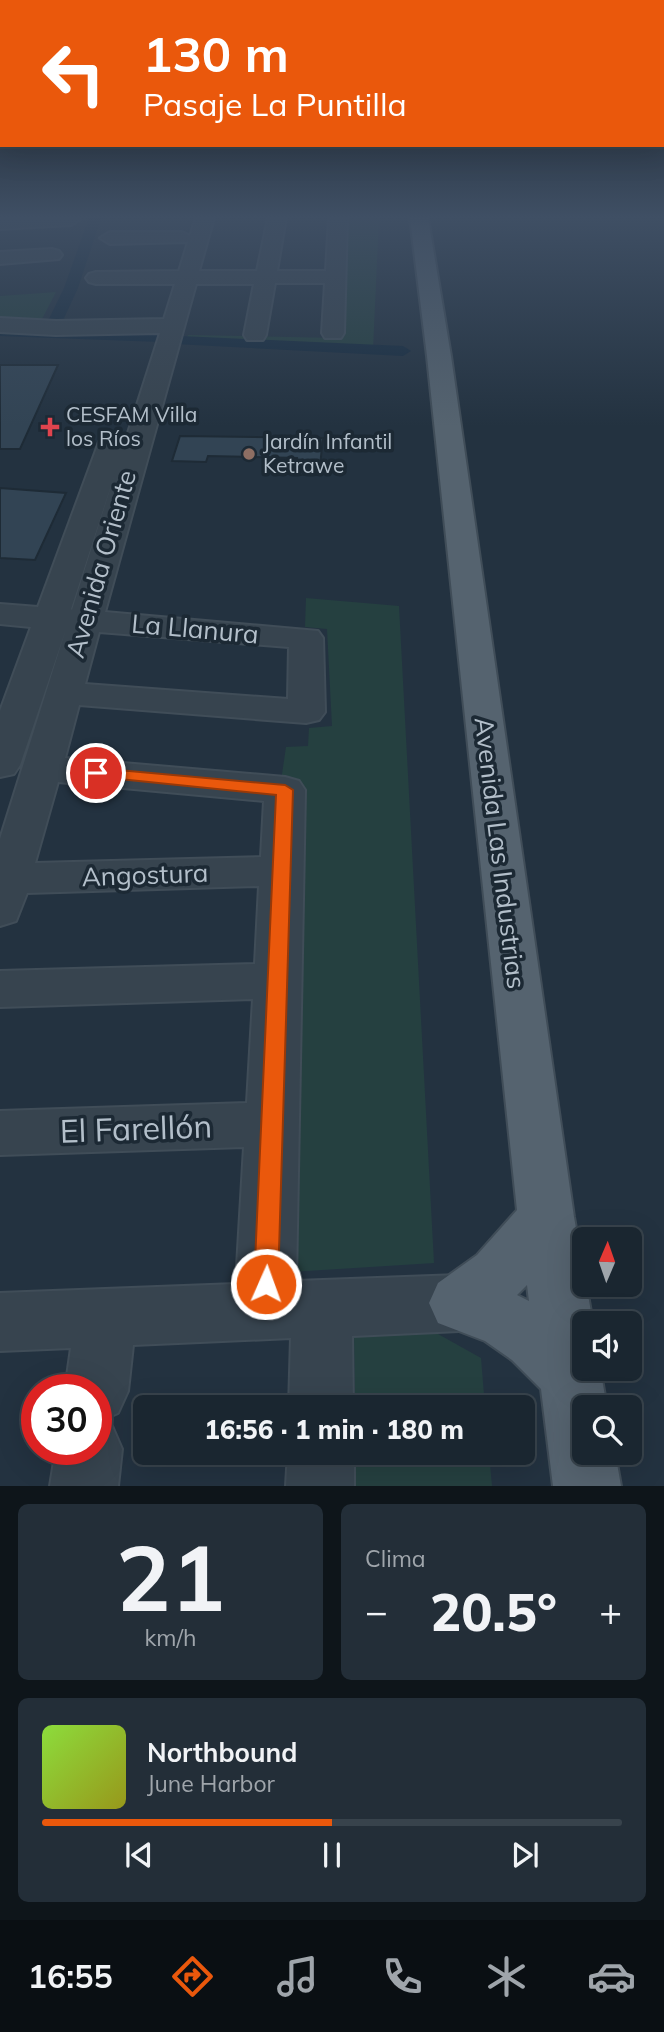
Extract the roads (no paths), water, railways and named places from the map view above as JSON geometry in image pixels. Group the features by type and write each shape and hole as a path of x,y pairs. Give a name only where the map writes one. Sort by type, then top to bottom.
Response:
{"main road":[{"name":"Avenida Las Industrias","path":"429,287 546,1217 587,1486"},
{"path":"459,1303 506,1270 546,1217"},
{"path":"459,1303 484,1309 507,1319 542,1345 570,1375"}],"street":[{"name":"Avenida Oriente","path":"4,894 25,788 64,693 172,287"},
{"name":"Avenida Oriente","path":"2,755 13,691 51,618 172,287"},
{"path":"0,325 56,328 221,287"},
{"path":"255,335 263,287"},
{"path":"333,333 334,287"},
{"path":"94,289 168,301"},
{"name":"La Llanura","path":"0,614 306,638 306,712 64,693"},
{"path":"25,788 285,790 272,1124 294,1310 318,1395"},
{"name":"Angostura","path":"4,894 282,871"},
{"path":"0,989 277,981"},
{"name":"El Farellón","path":"0,1133 272,1124"},
{"path":"0,1322 459,1303"},
{"path":"98,1374 106,1318"},
{"path":"84,1486 87,1465"},
{"path":"320,1486 321,1465"}],"waterway":[{"path":"49,334 71,287"},
{"path":"0,331 49,334"},
{"path":"49,334 154,339"},
{"path":"181,341 403,351"}],"place":[{"name":"CESFAM Villa los Ríos","path":"50,427"},
{"name":"Jardín Infantil Ketrawe","path":"249,454"}]}
